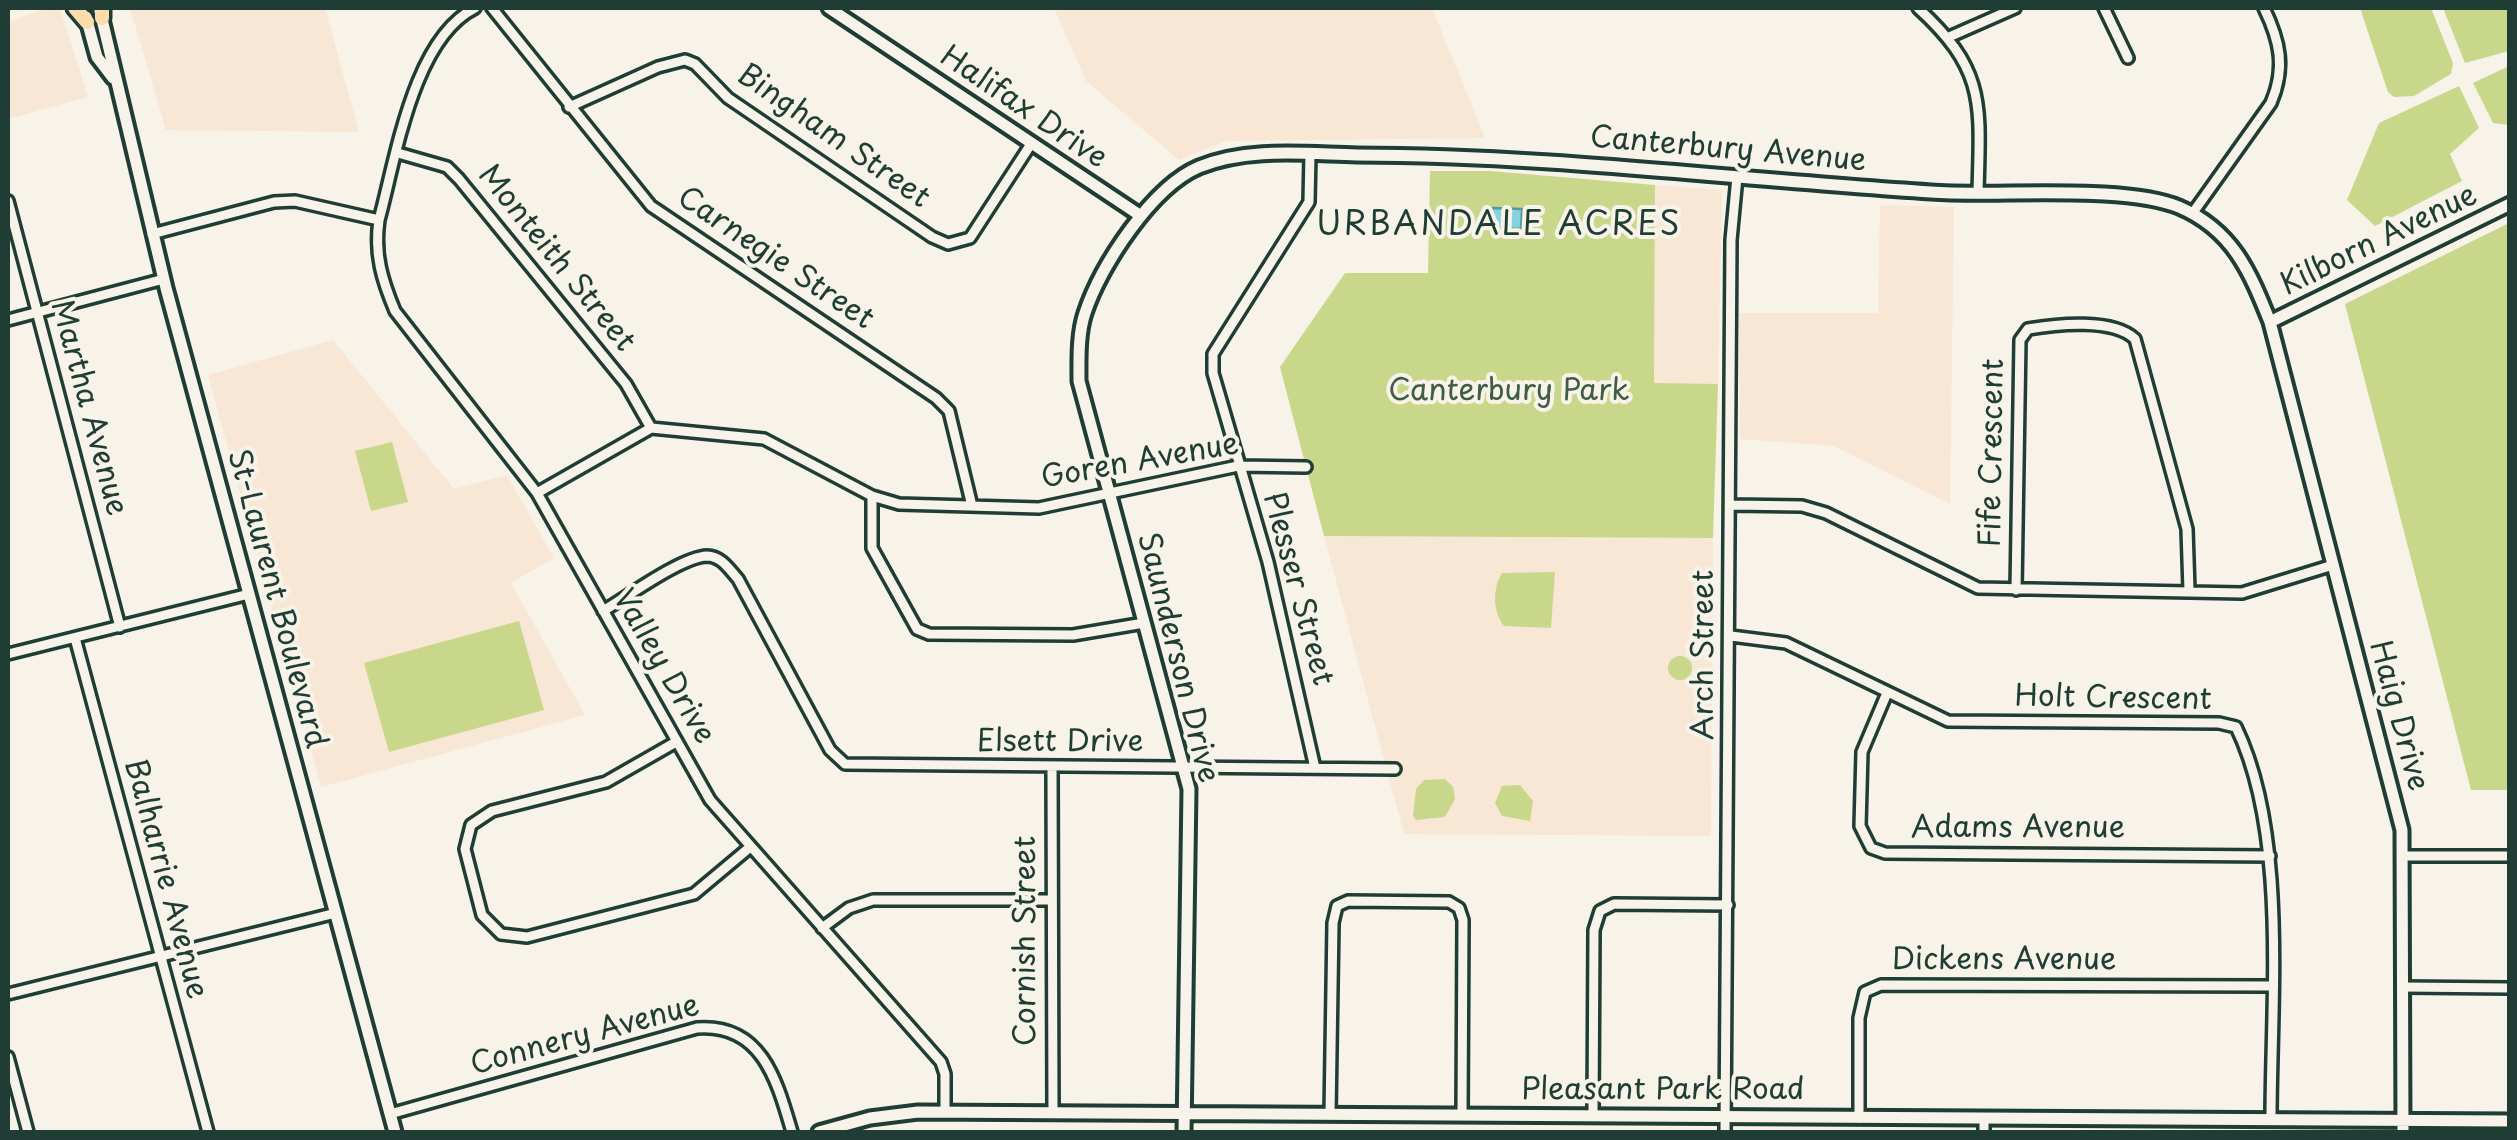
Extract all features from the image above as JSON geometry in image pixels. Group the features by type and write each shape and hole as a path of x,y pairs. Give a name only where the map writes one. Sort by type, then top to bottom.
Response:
{"main road":[{"path":"75,8 95,13"}],"street":[{"path":"152,234 284,201 378,220 431,49 475,8"},
{"name":"Carnegie Street","path":"492,8 651,206 936,398 949,411 972,506"},
{"name":"Halifax Drive","path":"828,8 1141,216"},
{"path":"1918,8 1949,37 1973,79 1980,110 1978,194"},
{"path":"1949,37 2015,8"},
{"path":"2104,8 2128,58"},
{"path":"2192,214 2271,103 2280,82 2281,56 2264,8"},
{"name":"St-Laurent Boulevard","path":"95,13 98,57 113,78 396,1132"},
{"name":"Bingham Street","path":"569,107 658,67 685,60 695,64 744,110 948,244 970,238 1031,144"},
{"name":"Monteith Street","path":"398,153 447,167 459,179 626,384 650,428"},
{"name":"Canterbury Avenue","path":"1141,216 1171,184 1198,168 1235,156 1310,154 1546,160 1978,194 2142,197 2192,214 2247,264 2270,322"},
{"name":"Plesser Street","path":"1310,154 1309,202 1213,354 1213,373 1268,562 1315,768"},
{"name":"Arch Street","path":"1726,1132 1731,240 1737,177"},
{"name":"Martha Avenue","path":"8,201 120,627"},
{"name":"Kilborn Avenue","path":"2270,322 2510,204"},
{"name":"Saunderson Drive","path":"1141,216 1084,314 1079,381 1189,789 1184,1132"},
{"name":"Valley Drive","path":"378,220 377,253 396,311 537,493 710,800 941,1062 946,1074 945,1112"},
{"path":"8,320 164,279"},
{"name":"Haig Drive","path":"2270,322 2402,830 2402,1126"},
{"name":"Fife Crescent","path":"2016,590 2020,340 2028,330 2040,327 2112,327 2125,330 2135,339 2187,529 2189,590"},
{"path":"537,493 650,428"},
{"name":"Goren Avenue","path":"650,428 764,439 872,496 899,504 1039,508 1238,466 1306,466"},
{"path":"872,496 872,548 918,629 929,634 1073,636 1144,623"},
{"path":"1731,505 1802,506 1978,588 2242,593 2332,565"},
{"name":"Elsett Drive","path":"603,612 691,560 709,556 721,560 738,579 830,750 845,764 1052,769 1395,769"},
{"path":"8,654 249,594"},
{"name":"Holt Crescent","path":"1731,636 1786,643 1948,721 2219,722 2236,727 2246,749 2270,856 2271,1120"},
{"name":"Balharrie Avenue","path":"74,638 208,1132"},
{"name":"Adams Avenue","path":"1887,693 1862,752 1860,826 1871,848 1885,853 2270,856"},
{"path":"676,742 606,782 492,811 471,825 465,849 482,915 501,934 527,937 694,894 749,848"},
{"name":"Cornish Street","path":"1052,769 1053,1112"},
{"path":"2404,856 2510,856"},
{"path":"822,928 849,908 872,900 1052,900"},
{"path":"1330,1114 1332,923 1337,906 1348,901 1448,902 1459,908 1463,920 1462,1115"},
{"path":"1593,1116 1594,930 1600,911 1614,904 1728,904"},
{"path":"8,994 336,913"},
{"name":"Dickens Avenue","path":"1859,1118 1860,1018 1865,992 1881,985 2270,986"},
{"path":"2402,987 2510,988"},
{"name":"Connery Avenue","path":"390,1114 697,1028 722,1026 745,1039 771,1068 792,1132"},
{"path":"8,1056 28,1132"},
{"name":"Pleasant Park Road","path":"819,1132 870,1118 945,1112 1726,1116 1859,1118 1984,1126 2271,1120 2402,1126 2510,1121"}],"shaded area":[{"path":"47,8 60,8 88,97 8,119 8,22"},
{"path":"130,8 325,8 359,132 166,130"},
{"path":"1054,8 1432,8 1485,138 1226,141 1179,160 1086,81"},
{"path":"1655,185 1722,190 1718,384 1654,384"},
{"path":"1880,205 1954,207 1950,504 1834,446 1740,439 1739,313 1878,313"},
{"path":"333,340 454,489 507,475 554,558 511,583 585,715 321,787 208,375"},
{"path":"1324,536 1713,538 1711,836 1404,834"}],"green space":[{"path":"2360,8 2431,8 2453,63 2451,74 2414,96 2394,97 2388,92"},
{"path":"2443,8 2509,8 2509,51 2465,63"},
{"path":"2509,66 2509,125 2493,123 2473,83"},
{"path":"2459,86 2479,128 2450,154 2462,181 2375,226 2347,200 2379,123"},
{"name":"Canterbury Park","path":"1430,171 1490,171 1655,185 1654,383 1718,384 1713,538 1324,536 1280,367 1345,273 1428,273"},
{"path":"2509,223 2509,790 2471,790 2345,304"},
{"path":"392,442 408,502 371,511 355,451"},
{"path":"1555,572 1551,628 1504,626 1495,599 1502,573"},
{"path":"519,621 544,710 389,752 364,663"},
{"path":"1680,656 1692,668 1680,680 1668,668"},
{"path":"1445,779 1453,787 1455,799 1445,817 1416,820 1416,789 1424,780"},
{"path":"1520,785 1533,801 1530,821 1502,816 1495,803 1502,786"}],"water":[{"path":"1492,208 1522,209 1521,229 1492,228"}],"district":[{"name":"URBANDALE ACRES","path":"1499,226"}]}
